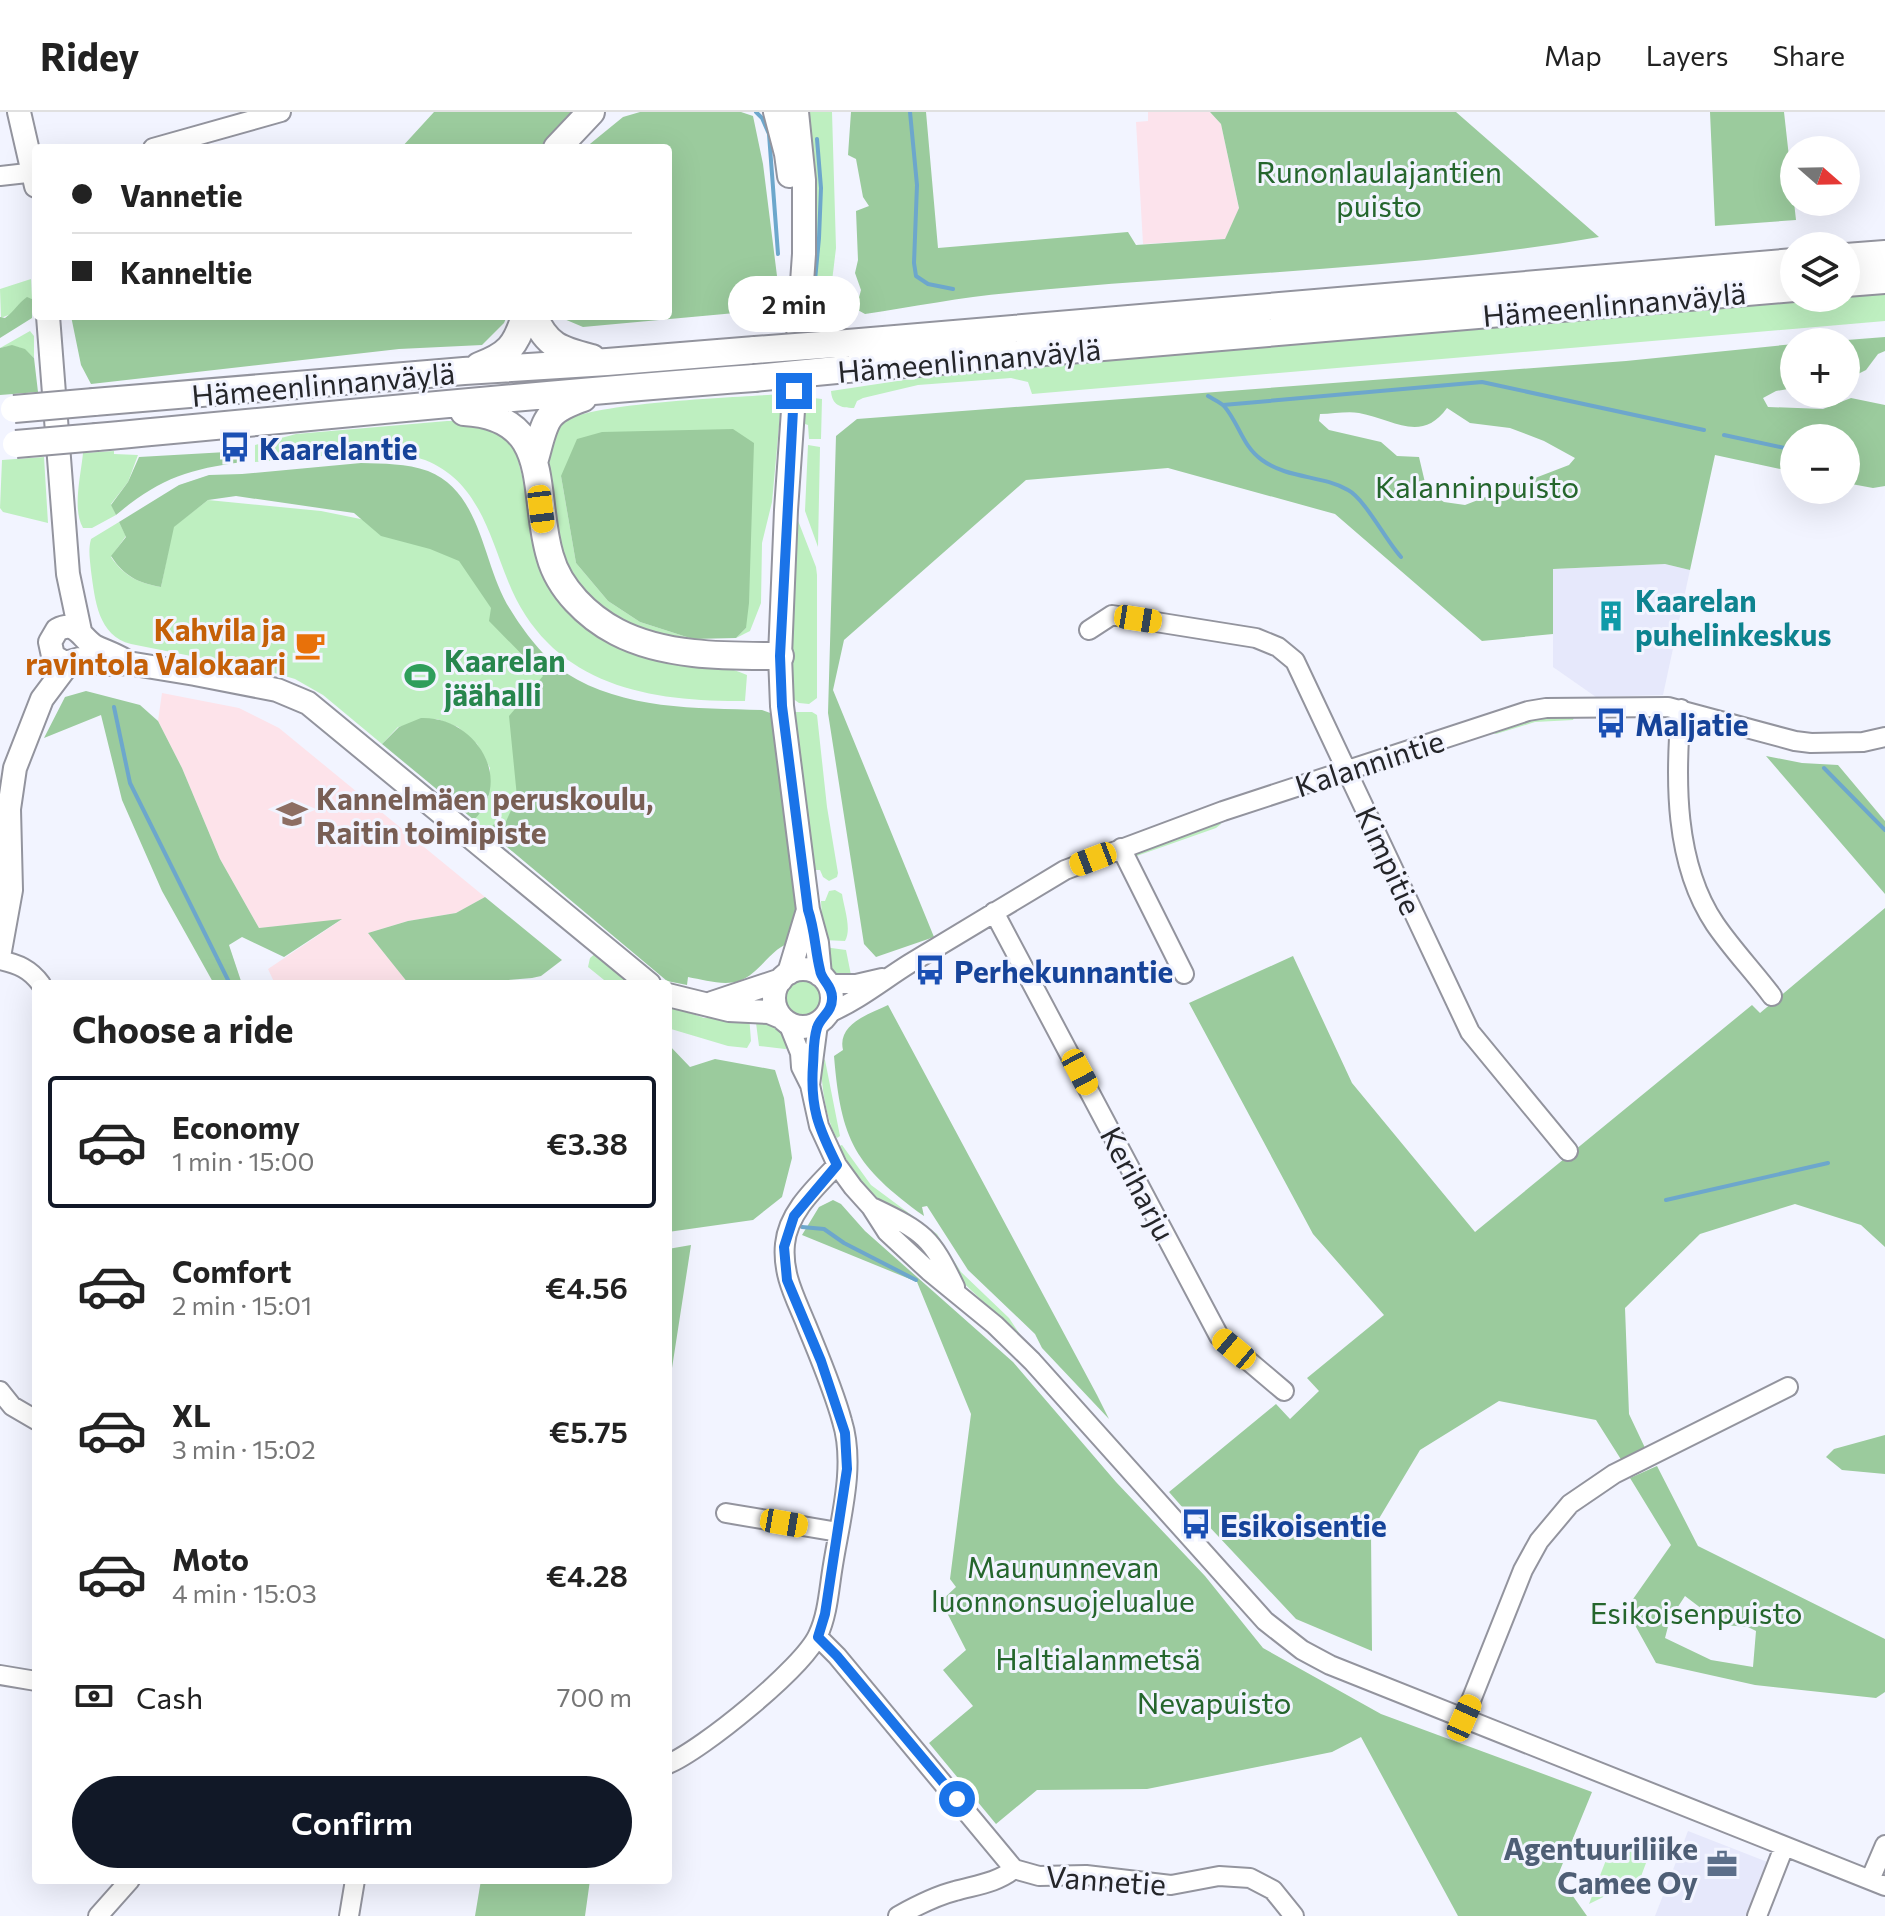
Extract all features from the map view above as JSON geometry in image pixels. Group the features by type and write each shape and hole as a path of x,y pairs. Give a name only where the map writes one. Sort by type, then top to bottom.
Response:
{"highway":[{"path":"561,144 591,112"},
{"path":"1860,256 1885,254"},
{"name":"Hämeenlinnanväylä","path":"8,444 754,378 848,356 1780,263"},
{"path":"1860,282 1885,280"},
{"name":"Hämeenlinnanväylä","path":"7,410 755,350 848,356 1780,289"},
{"path":"464,371 500,358 510,350 523,320"},
{"path":"536,320 546,339 561,349 607,362"},
{"path":"535,459 547,419 558,407 607,389"},
{"path":"417,409 488,413 499,417 523,437 535,459 550,560 568,590 589,613 617,633 651,645 702,653 780,656"}],"main road":[{"path":"19,112 32,165"},
{"path":"775,112 786,154 791,193 798,317"},
{"path":"672,996 729,1010 769,1012 803,1027 823,1018 832,996 824,980 808,910 782,706 780,656 804,240 804,180 797,112"},
{"path":"0,951 11,890 8,765 66,659 85,651 75,632 48,320"},
{"path":"75,632 50,639 66,659 128,663 277,690 308,703 644,980"},
{"path":"75,632 128,663"},
{"path":"785,1020 774,999 785,977 808,910"},
{"path":"711,1004 801,969 824,980"}],"street":[{"path":"167,144 281,112"},
{"path":"0,176 32,177"},
{"name":"Kimpitie","path":"1089,630 1112,615 1256,638 1278,647 1301,668 1470,1032 1568,1151"},
{"name":"Kalannintie","path":"823,1018 1065,870 1234,807 1528,711 1632,706 1681,709 1795,741 1843,743 1885,737"},
{"path":"1681,709 1678,735 1681,825 1687,862 1697,890 1715,924 1772,996"},
{"path":"1121,848 1184,974"},
{"name":"Keriharju","path":"994,912 1219,1336 1284,1391"},
{"path":"0,960 24,967 38,980"},
{"name":"Kalannintie","path":"824,980 856,984 888,977"},
{"path":"810,1085 823,1018"},
{"path":"785,1020 800,1053 801,1067 810,1085 819,1126 837,1165 887,1232 1032,1361 1165,1513 1277,1632 1330,1665 1878,1883 1885,1845"},
{"path":"672,1762 686,1757 797,1664 818,1637 825,1614 847,1469 845,1433 821,1361 787,1280 784,1259 786,1236 794,1216 837,1165"},
{"path":"1464,1718 1528,1559 1570,1504 1614,1474 1788,1387"},
{"path":"0,1391 12,1406 32,1418"},
{"path":"726,1513 838,1532"},
{"name":"Vannetie","path":"818,1637 1014,1869 1039,1876 1086,1875 1171,1885 1219,1876 1250,1878 1273,1890 1294,1916"},
{"path":"0,1675 32,1680"},
{"path":"1757,1916 1784,1847"},
{"path":"898,1916 923,1902 953,1891 1003,1878 1014,1869"},
{"path":"98,1916 126,1884"},
{"path":"349,1916 354,1884"}],"shaded area":[{"path":"1148,112 1210,112 1221,124 1239,209 1225,239 1143,244 1136,122 1148,121"},
{"path":"1665,564 1690,570 1663,695 1596,697 1553,667 1553,569"},
{"name":"Kannelmäen peruskoulu, Raitin toimipiste","path":"162,693 239,708 279,728 485,897 456,913 408,921 368,933 406,980 273,980 268,969 341,920 259,928 220,859 182,768 158,721"},
{"path":"1688,1831 1770,1863 1750,1916 1655,1916"}],"green space":[{"path":"434,112 573,112 547,144 405,144"},
{"path":"640,112 741,112 753,116 763,164 779,292 746,312 672,319 672,144 590,144 623,117"},
{"path":"806,112 832,112 836,248 827,323 807,325"},
{"name":"Runonlaulajantien puisto","path":"851,112 926,112 938,248 1128,232 1136,245 1225,239 1239,208 1221,124 1210,112 1456,112 1599,237 1452,257 991,295 865,314 856,309 861,290 855,273 858,260 856,211 869,206 863,197 856,159 848,155"},
{"path":"1710,112 1784,112 1787,136 1780,136 1780,216 1796,216 1796,220 1715,226"},
{"path":"31,279 32,299 27,298 11,314 1,318 0,289"},
{"path":"1885,291 1885,321 1032,394 1028,382 1011,378 918,385 863,398 857,401 854,408 838,405 831,391 964,371 1780,301 1780,312 1860,312 1860,294"},
{"path":"27,297 32,299 32,318 0,338 0,317 5,318"},
{"path":"72,320 505,320 482,345 399,349 91,384 81,365"},
{"path":"566,320 659,320 583,327"},
{"path":"30,331 34,336 34,358 18,347 0,348"},
{"path":"1885,337 1885,351 1860,373 1860,339"},
{"path":"12,345 25,349 34,358 38,392 0,395 0,348"},
{"name":"Kalanninpuisto","path":"1780,345 1780,390 1763,398 1768,407 1860,408 1860,400 1885,405 1885,486 1860,486 1860,424 1780,424 1780,469 1715,455 1690,570 1665,564 1553,569 1553,634 1482,641 1335,514 1168,468 1026,480 844,640 833,690 934,937 876,957 864,944 828,713 836,436 857,419 1626,361","holes":["1447,408 1470,423 1510,428 1544,441 1575,458 1569,465 1465,505 1444,502 1427,491 1419,457 1397,456 1381,442 1329,430 1319,421 1320,414 1354,412 1417,427 1437,419"]},
{"path":"782,394 772,502 762,543 761,603 750,631 736,638 746,628 561,476 576,563 608,601 640,622 693,639 651,632 631,625 595,603 568,571 556,537 548,459 551,441 559,425 573,417 628,406"},
{"path":"805,397 822,399 821,439 809,439 808,425 805,424"},
{"path":"447,421 486,426 502,436 516,452 549,584 569,612 591,631 614,643 718,665 747,675 745,701 672,697 637,691 604,680 575,664 548,643 526,616 470,495 443,469 425,460 366,454 255,462 255,445 296,434"},
{"path":"733,429 754,443 746,628 736,638 693,639 640,622 608,601 576,563 561,476 577,439 602,432"},
{"path":"808,445 820,447 818,547 805,511"},
{"path":"114,451 114,454 138,455 128,482 111,504 116,515 92,528 83,528 78,502 83,453"},
{"path":"244,451 243,462 206,468 175,478 146,493 116,515 111,505 128,482 139,457"},
{"path":"44,457 48,523 3,512 0,508 2,460"},
{"path":"361,463 403,465 428,471 446,481 460,496 471,513 510,609 535,644 566,673 612,694 661,705 762,710 773,714 799,885 795,942 780,948 739,981 720,983 688,977 687,985 666,980 488,831 496,822 504,826 517,797 509,716 543,676 489,621 491,608 459,561 430,549 381,536 354,513 236,496 208,500 174,527 161,587 132,578 111,556 126,537 119,522 179,485 209,475"},
{"name":"Kaarelan jäähalli","path":"208,500 321,511 405,528 458,546 557,674 521,839 512,851 474,820 489,796 490,768 477,744 458,727 437,719 398,727 382,744 323,695 295,679 131,644 111,633 97,605 90,559 91,539 119,522 126,536 111,557 132,578 161,587 173,527"},
{"path":"797,518 817,575 817,698 809,704 792,698 790,610"},
{"path":"86,691 140,705 158,721 182,768 220,859 259,928 342,919 284,957 242,937 229,945 241,980 212,980 162,891 122,800 101,715 44,738 65,697"},
{"path":"794,712 817,715 838,873 829,881 820,870 815,870 804,807"},
{"path":"1575,715 1573,720 1535,722 1496,734 1491,732 1534,717"},
{"path":"421,718 440,720 457,727 472,738 483,752 489,769 490,786 486,803 474,820 382,744 399,727"},
{"path":"1766,756 1802,763 1838,765 1885,821 1885,894"},
{"path":"1220,821 1216,828 1131,858 1132,853"},
{"path":"829,891 842,894 846,912 848,931 845,941 823,940 821,901 825,901"},
{"path":"485,897 562,960 541,976 532,978 406,980 368,933 408,921 456,913"},
{"path":"1885,908 1885,1247 1861,1225 1795,1204 1700,1234 1625,1308 1629,1414 1646,1450 1622,1461 1596,1420 1499,1401 1420,1450 1371,1532 1372,1651 1296,1619 1203,1520 1183,1508 1169,1492 1276,1404 1290,1419 1319,1391 1307,1378 1384,1315 1313,1234 1189,1003 1293,956 1352,1083 1475,1232 1752,1005 1760,1013"},
{"path":"824,947 846,950 852,980 831,970"},
{"path":"597,952 633,980 604,980 588,967 590,958"},
{"path":"803,979 816,985 822,998 816,1011 803,1017 790,1011 784,998 790,985"},
{"path":"888,1005 1109,1419 1042,1348 1035,1334 968,1270 927,1206 922,1207 924,1216 882,1182 856,1149 841,1110 834,1056 843,1050 845,1033 856,1021"},
{"path":"672,1006 704,1018 749,1015 751,1041 747,1048 728,1046 672,1029"},
{"path":"755,1015 778,1026 792,1047 759,1046"},
{"path":"672,1048 690,1067 715,1059 775,1070 784,1098 792,1158 782,1197 753,1220 672,1231"},
{"path":"822,1058 825,1060 840,1136 837,1138 825,1100"},
{"path":"842,1145 871,1185 937,1234 961,1272 1009,1318 1025,1342 868,1191 851,1168 839,1146"},
{"name":"Haltialanmetsä","path":"833,1200 1013,1362 1116,1482 1205,1576 1263,1648 1381,1714 1592,1792 1558,1875 1587,1916 1458,1916 1361,1737 1332,1752 1147,1789 1037,1790 996,1824 929,1743 973,1706 943,1670 966,1650 941,1601 956,1587 950,1579 971,1414 917,1282 802,1235 819,1207"},
{"path":"691,1245 672,1368 672,1248"},
{"path":"1885,1435 1885,1474 1842,1470 1826,1457 1834,1449"},
{"name":"Esikoisenpuisto","path":"1657,1466 1698,1546 1885,1639 1885,1692 1876,1698 1755,1685 1656,1663 1626,1609 1671,1545 1630,1478","holes":["1685,1596 1723,1625 1748,1627 1756,1631 1753,1667 1711,1660 1665,1638 1670,1619"]},
{"path":"1613,1842 1649,1855 1640,1879 1589,1904"},
{"path":"480,1884 589,1884 585,1916 475,1916"}],"waterway":[{"path":"756,112 769,134 778,254"},
{"path":"910,112 917,185 916,276 928,284 953,289"},
{"path":"814,291 821,188 817,139"},
{"path":"1223,405 1482,382 1704,430"},
{"path":"1208,396 1224,406 1245,441 1262,460 1283,471 1338,485 1355,495 1401,557"},
{"path":"1724,435 1780,447"},
{"path":"114,707 130,783 228,980"},
{"path":"1824,768 1885,830"},
{"path":"1666,1200 1828,1163"},
{"path":"802,1227 824,1229 844,1243 916,1280"}],"place":[{"name":"Kaarelantie","path":"235,447"},
{"name":"Kaarelan puhelinkeskus","path":"1611,616"},
{"name":"Kahvila ja ravintola Valokaari","path":"310,645"},
{"name":"Kaarelan jäähalli","path":"420,676"},
{"name":"Maljatie","path":"1611,723"},
{"name":"Kannelmäen peruskoulu, Raitin toimipiste","path":"292,814"},
{"name":"Perhekunnantie","path":"930,970"},
{"name":"Esikoisentie","path":"1196,1524"},
{"name":"Agentuuriliike Camee Oy","path":"1722,1864"}],"route":[{"path":"794,391 780,656 782,706 808,910 817,943 820,975 829,984 832,996 829,1013 818,1024 815,1034 810,1085 819,1126 837,1165 794,1216 784,1247 785,1269 843,1422 847,1456 825,1614 818,1637 957,1799"}],"park label":[{"name":"Maununnevan luonnonsuojelualue","path":"1063,1582"},
{"name":"Nevapuisto","path":"1214,1701"}]}
